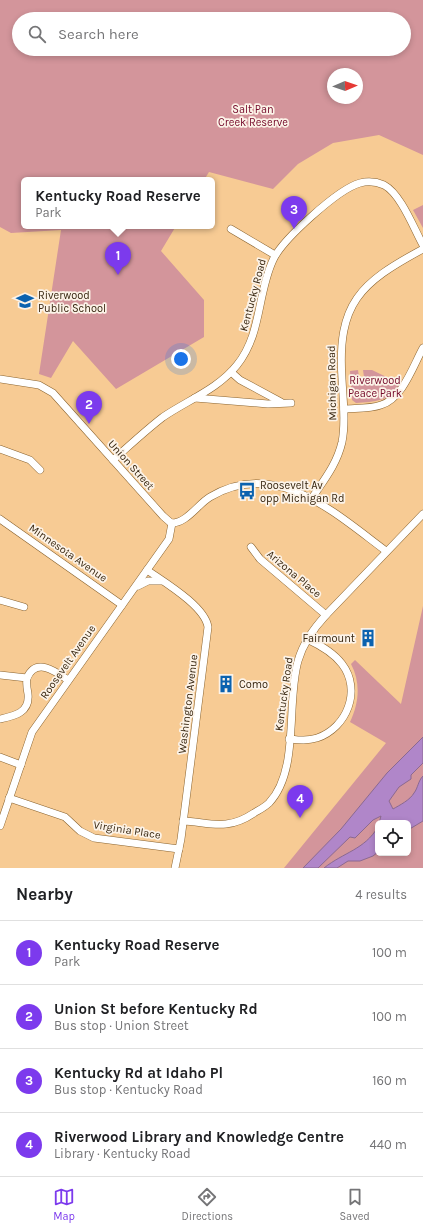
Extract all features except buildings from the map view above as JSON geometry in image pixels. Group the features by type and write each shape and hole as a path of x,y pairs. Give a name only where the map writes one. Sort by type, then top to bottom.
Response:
{"street":[{"name":"Kentucky Road","path":"113,460 164,417 217,384 231,372 242,358 252,339 269,272 275,255 287,241 332,199 356,185 369,182 384,185 395,194 423,245"},
{"path":"231,229 275,255"},
{"name":"Michigan Road","path":"312,498 332,469 344,434 341,347 354,303 366,286 384,271 423,249"},
{"path":"344,409 374,407 388,403 403,387 423,348"},
{"path":"231,372 240,380 281,402"},
{"name":"Union Street","path":"0,379 38,385 48,389 163,516 172,523"},
{"path":"195,398 268,404 281,402 291,403"},
{"path":"0,449 30,460 40,470"},
{"path":"172,523 182,521 202,502 229,488 246,484 279,485 296,490 312,498 386,551"},
{"name":"Kentucky Road","path":"183,821 225,824 241,821 269,804 278,790 286,772 297,663 307,639 326,615 423,514"},
{"name":"Minnesota Avenue","path":"0,519 122,605"},
{"name":"Roosevelt Avenue","path":"0,826 32,732 169,539 172,523"},
{"name":"Arizona Place","path":"251,547 260,559 326,615"},
{"name":"Washington Avenue","path":"147,570 201,611 207,621 208,627 183,821 175,868"},
{"path":"134,589 148,581 162,581"},
{"path":"0,600 24,607"},
{"path":"289,739 311,740 330,732 344,717 350,701 350,678 343,664 334,655 307,639"},
{"path":"0,719 17,716 26,707 28,698 27,678 35,668 44,667 55,671 68,680"},
{"path":"0,674 27,678"},
{"path":"0,757 21,764"},
{"name":"Virginia Place","path":"9,798 65,817 80,831 94,838 179,849"}],"green space":[{"name":"Salt Pan Creek Reserve","path":"0,0 423,0 423,155 379,135 333,143 298,164 273,189 209,172 206,177 21,177 21,229 174,229 161,251 204,300 204,337 116,389 73,341 51,378 39,374 61,230 11,233 0,227"},
{"path":"423,205 423,228 413,210"},
{"name":"Riverwood Peace Park","path":"358,370 359,377 364,377 363,370 372,370 401,384 397,390 382,400 356,403 352,400 350,371"},
{"path":"423,606 423,868 284,868 386,743 350,722 358,693 356,678 351,664 355,660 401,704"}],"shaded area":[{"path":"423,737 423,763 411,775 411,779 399,787 389,801 393,809 402,804 412,796 423,776 423,821 411,828 411,820 380,820 381,816 373,820 355,838 350,837 318,868 303,868 341,829 387,773"},
{"path":"375,831 375,854 373,856 360,861 348,861 337,868 324,868 360,846"}],"place":[{"name":"Kentucky Rd at Idaho Pl","path":"294,229"},
{"name":"Kentucky Road Reserve","path":"118,275"},
{"name":"Riverwood Public School","path":"25,301"},
{"name":"Union St before Kentucky Rd","path":"89,424"},
{"name":"Roosevelt Av opp Michigan Rd","path":"247,491"},
{"name":"Fairmount","path":"368,638"},
{"name":"Como","path":"226,684"},
{"name":"Riverwood Library and Knowledge Centre","path":"300,818"}]}
